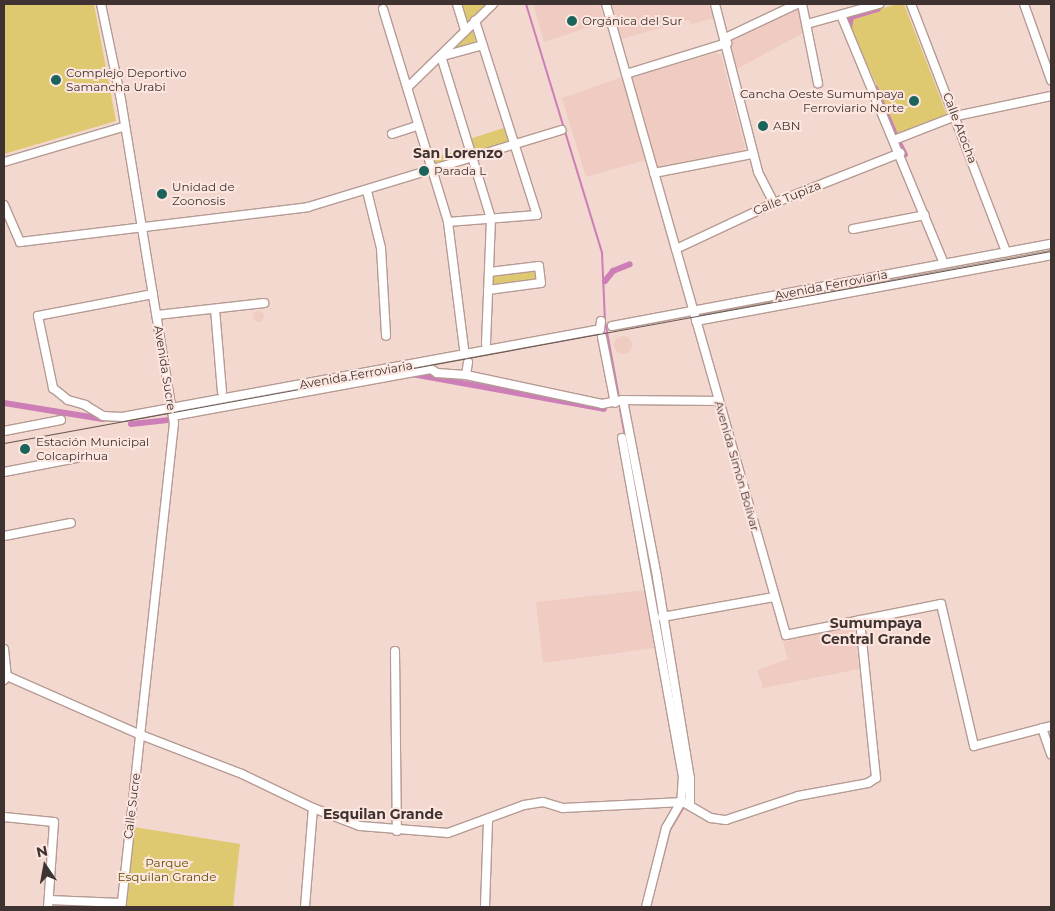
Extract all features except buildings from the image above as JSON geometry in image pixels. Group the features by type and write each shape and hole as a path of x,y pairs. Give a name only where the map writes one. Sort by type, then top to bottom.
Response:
{"street":[{"name":"Avenida Sucre","path":"101,4 121,100 123,127 173,407 140,736"},
{"path":"458,4 465,31"},
{"path":"408,87 493,4"},
{"name":"Avenida Simón Bolívar","path":"606,4 786,635 941,604 974,746 1042,728"},
{"path":"715,4 726,41 753,154 774,203"},
{"path":"626,74 726,41 797,4"},
{"path":"802,4 818,83"},
{"path":"806,24 879,4"},
{"name":"Calle Atocha","path":"911,4 956,116 1006,252"},
{"path":"1024,4 1051,80"},
{"path":"383,9 408,87 417,126 448,222 464,349"},
{"path":"841,14 900,153 944,264"},
{"path":"448,222 537,215 475,22"},
{"path":"441,56 483,45"},
{"path":"441,56 491,219 486,344"},
{"path":"894,140 956,116 1051,96"},
{"path":"392,134 417,126"},
{"path":"4,162 123,127"},
{"path":"4,205 20,242 308,207 472,160 562,130"},
{"name":"Calle Tupiza","path":"676,249 774,203 900,153"},
{"path":"654,173 753,154"},
{"path":"367,191 381,248 386,336"},
{"path":"853,228 925,215"},
{"path":"4,222 12,222"},
{"name":"Avenida Ferroviaria","path":"612,326 1051,244"},
{"name":"Avenida Ferroviaria","path":"696,321 1051,255"},
{"path":"488,290 541,283 539,266 489,272"},
{"name":"Avenida Ferroviaria","path":"153,294 38,316 53,388 68,400 104,416 122,417 600,329 601,321"},
{"path":"157,316 264,303"},
{"path":"215,309 222,392"},
{"path":"602,338 615,403 623,400 719,400"},
{"path":"466,375 468,362"},
{"name":"Avenida Ferroviaria","path":"173,416 418,369 466,375 602,404 615,403"},
{"path":"623,400 690,778 685,803 666,828 646,907"},
{"path":"4,431 61,420"},
{"path":"622,438 683,776 685,803"},
{"path":"4,472 77,458"},
{"path":"4,536 71,522"},
{"path":"662,617 774,597"},
{"path":"4,649 5,678 140,736 225,767 312,808 360,826 397,831 448,833 524,805 543,802 563,808 685,803 710,818 726,820 798,796 868,783 876,778 860,620"},
{"path":"395,651 397,831"},
{"path":"1051,726 1042,728 1051,754"},
{"name":"Calle Sucre","path":"121,905 140,736"},
{"path":"305,907 312,808"},
{"path":"4,817 54,822 48,904 121,905"},
{"path":"486,907 488,819"}],"shaded area":[{"name":"Orgánica del Sur","path":"533,4 599,4 605,22 544,42"},
{"path":"612,4 709,4 714,18 691,24 689,20 622,39"},
{"path":"795,8 798,10 803,33 737,69 730,41 733,37"},
{"path":"715,53 721,55 745,148 741,152 659,169 630,81 633,77"},
{"path":"622,77 645,160 586,177 562,98"},
{"path":"258,310 264,316 258,322 252,316"},
{"path":"623,336 629,339 632,345 629,351 623,354 617,351 614,345 617,339"},
{"path":"646,590 654,648 543,663 536,602"},
{"path":"854,626 859,669 763,688 757,670 788,659 783,642"}],"green space":[{"name":"Complejo Deportivo Samancha Urabi","path":"4,4 94,4 116,121 4,154"},
{"path":"460,4 488,4 468,23"},
{"path":"904,4 947,115 899,135 848,22 851,17"},
{"path":"472,28 477,45 452,50"},
{"path":"507,127 512,145 475,157 469,139"},
{"path":"466,148 469,157 432,169 429,159"},
{"path":"533,269 538,276 535,281 492,286 490,276"},
{"name":"Parque Esquilan Grande","path":"134,827 240,844 233,907 125,907"}],"waterway":[{"path":"526,4 602,253 605,321 619,397"},
{"path":"849,29 851,17 878,9"},
{"path":"875,88 895,134"},
{"path":"899,143 905,155"},
{"path":"605,281 613,271 630,264"},
{"path":"412,374 604,409"},
{"path":"4,403 103,419"},
{"path":"620,409 625,436"},
{"path":"131,424 168,420"},
{"path":"633,477 656,605"},
{"path":"650,907 670,830 685,805"}],"tram line":[{"path":"4,443 1051,251"}],"place":[{"name":"Orgánica del Sur","path":"572,21"},
{"name":"Complejo Deportivo Samancha Urabi","path":"56,80"},
{"name":"Cancha Oeste Sumumpaya Ferroviario Norte","path":"914,101"},
{"name":"ABN","path":"763,126"},
{"name":"Parada L","path":"424,171"},
{"name":"Unidad de Zoonosis","path":"162,194"},
{"name":"Estación Municipal Colcapirhua","path":"25,449"}],"district":[{"name":"San Lorenzo","path":"458,153"},
{"name":"Sumumpaya Central Grande","path":"876,632"},
{"name":"Esquilan Grande","path":"383,814"}]}
